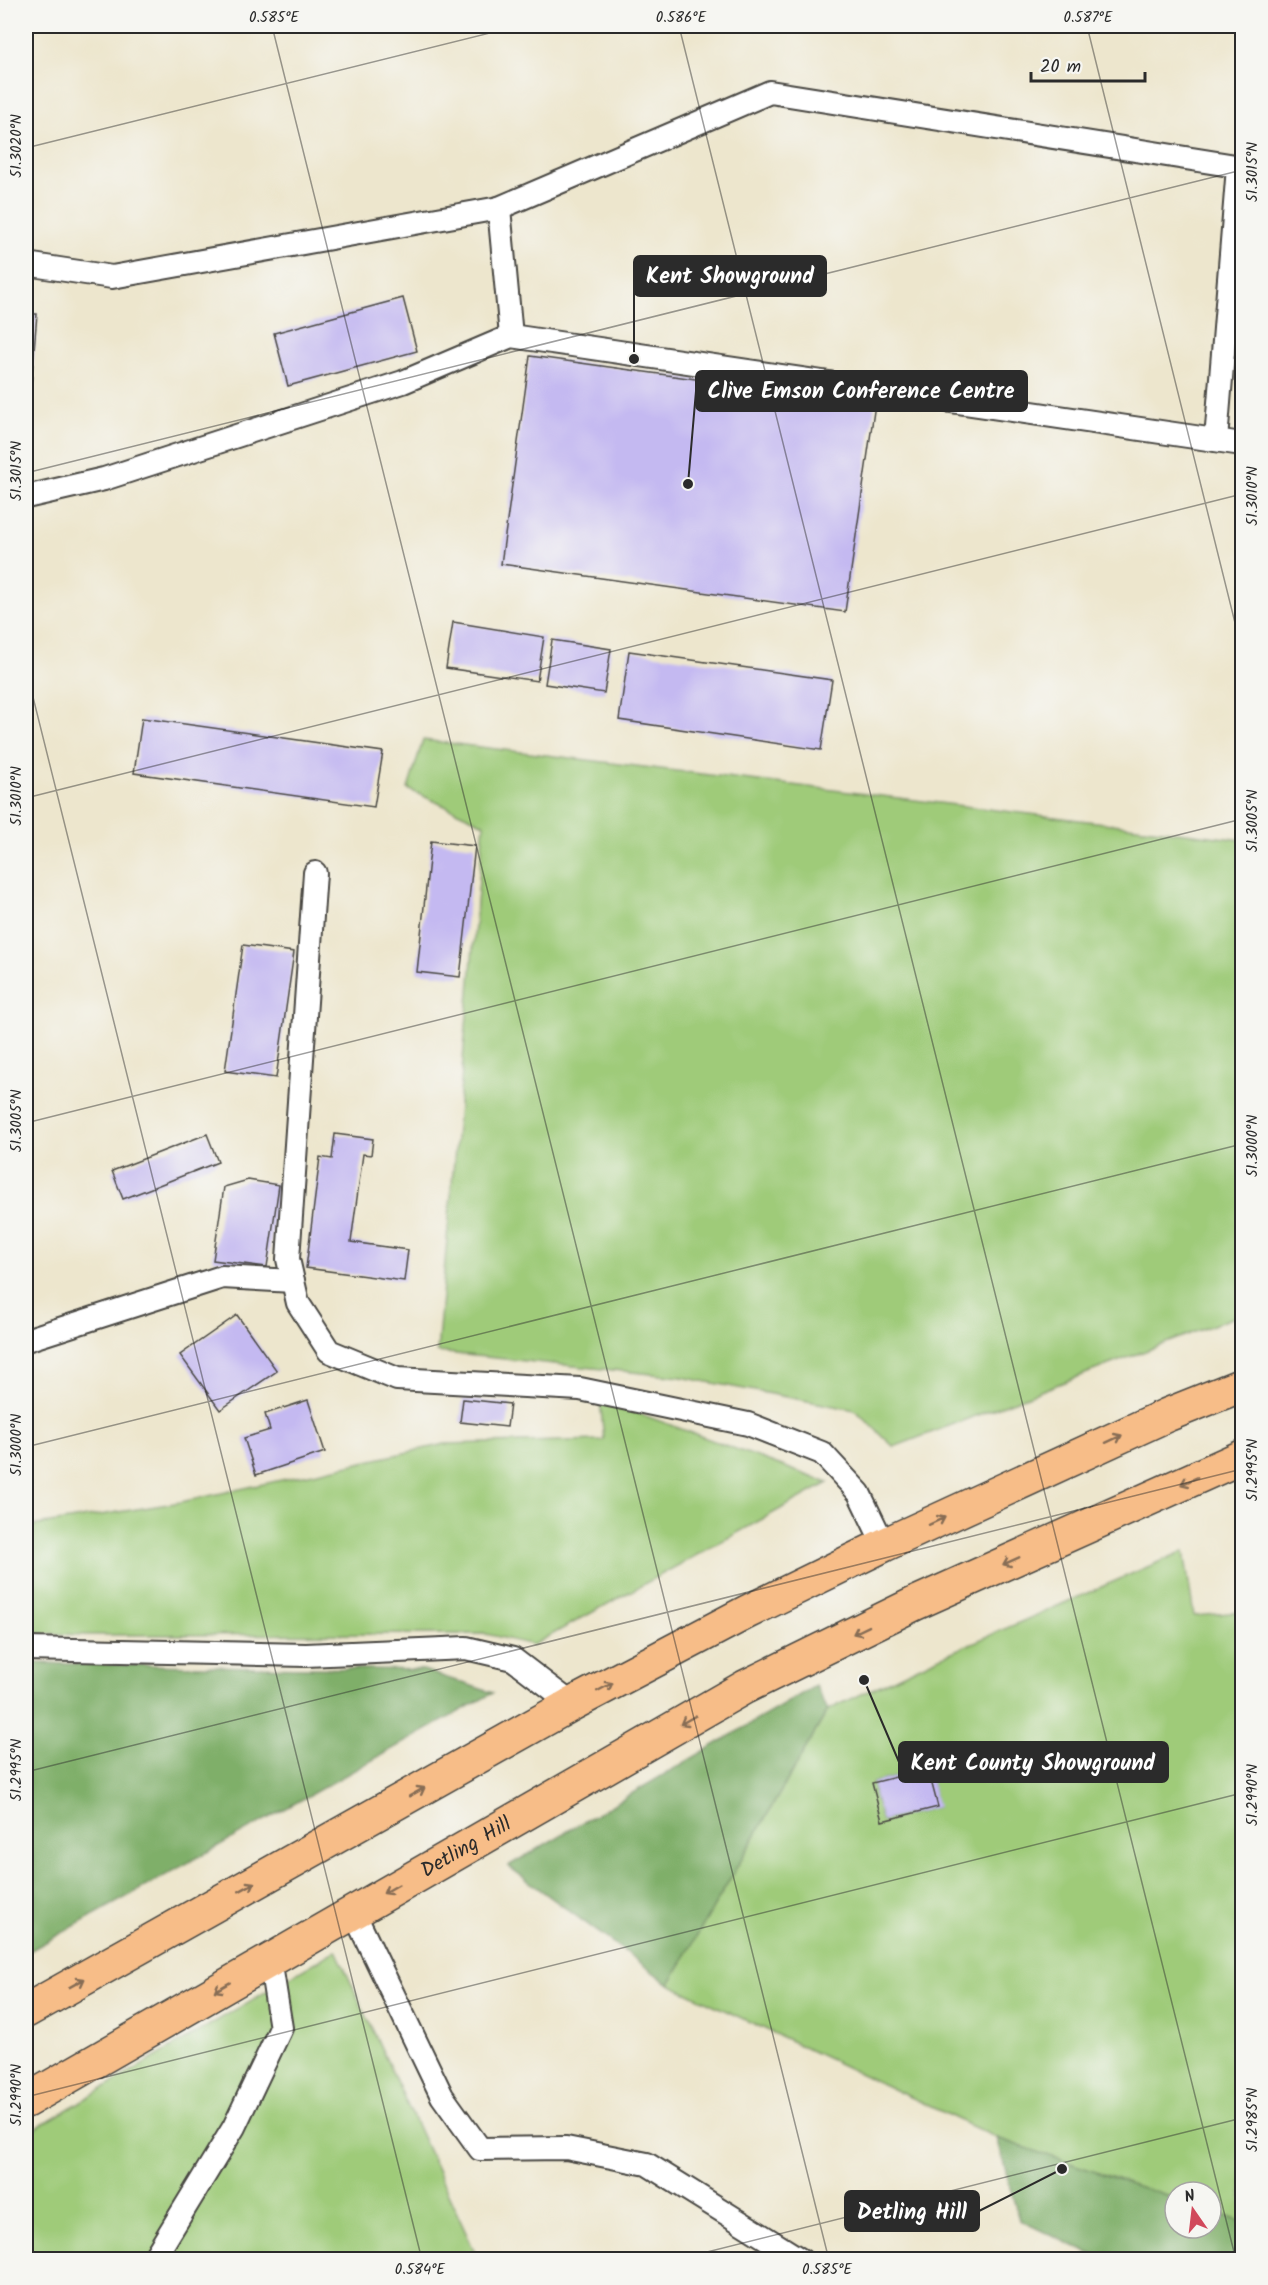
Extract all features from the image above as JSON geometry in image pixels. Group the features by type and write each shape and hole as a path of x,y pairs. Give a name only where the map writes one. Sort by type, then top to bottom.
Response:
{"highway":[{"path":"26,2012 572,1704 747,1612 884,1545 1167,1415 1242,1386"},
{"name":"Detling Hill","path":"26,2101 745,1687 914,1604 1242,1457"}],"lane":[{"path":"26,264 112,277 499,208 770,92 1240,167 1216,440"},
{"path":"499,208 511,336"},
{"path":"26,497 104,479 403,382 511,336 1242,444"},
{"path":"315,873 288,1259 298,1303 329,1351 397,1379 580,1389 748,1424 822,1453 859,1493 884,1545"},
{"path":"26,1340 222,1277 293,1281"},
{"path":"26,1649 306,1655 466,1648 513,1659 572,1704"},
{"path":"353,1911 442,2096 480,2149 566,2148 647,2164 801,2259"},
{"path":"153,2259 234,2127 280,2028 270,1959"}],"green space":[{"path":"423,740 1242,840 1242,1314 894,1447 855,1410 681,1377 437,1352 484,824 408,789"},
{"path":"600,1399 828,1483 533,1645 486,1634 86,1635 26,1633 26,1527 181,1502 445,1444 604,1440"},
{"path":"1184,1551 1194,1616 1242,1612 1242,2222 1223,2215 1223,2180 1163,2180 1163,2195 997,2138 669,1984 828,1710 931,1661","holes":["928,1769 937,1807 882,1821 872,1783"]},
{"path":"26,1663 423,1670 493,1693 26,1953"},
{"path":"815,1686 828,1710 669,1984 508,1866"},
{"path":"336,1950 478,2259 26,2259 26,2134"},
{"path":"997,2138 1163,2195 1163,2240 1223,2240 1223,2215 1242,2222 1242,2259 1101,2259 1019,2220"}],"building":[{"path":"403,298 417,351 288,386 274,333"},
{"path":"26,314 37,314 31,385 26,384"},
{"path":"530,356 875,404 845,612 501,564"},
{"path":"453,622 544,637 537,681 446,668"},
{"path":"552,640 611,649 604,693 545,684"},
{"path":"629,651 832,680 821,750 619,720"},
{"path":"142,718 383,752 374,807 134,773"},
{"path":"431,841 475,846 460,977 417,972"},
{"path":"243,945 294,952 276,1078 225,1071"},
{"path":"207,1134 218,1162 123,1199 112,1171"},
{"path":"335,1134 373,1139 371,1155 363,1154 351,1242 408,1250 404,1281 306,1268 320,1157 332,1159"},
{"path":"248,1180 279,1185 267,1267 213,1260 224,1187"},
{"path":"237,1315 277,1371 220,1410 180,1355"},
{"path":"463,1399 510,1404 507,1427 460,1422"},
{"path":"308,1400 325,1452 256,1475 244,1438 270,1430 265,1414"},
{"path":"928,1769 938,1807 882,1821 872,1783"}],"place":[{"name":"Kent Showground","path":"634,359"},
{"name":"Clive Emson Conference Centre","path":"688,484"},
{"name":"Kent County Showground","path":"864,1680"},
{"name":"Detling Hill","path":"1062,2169"}]}
